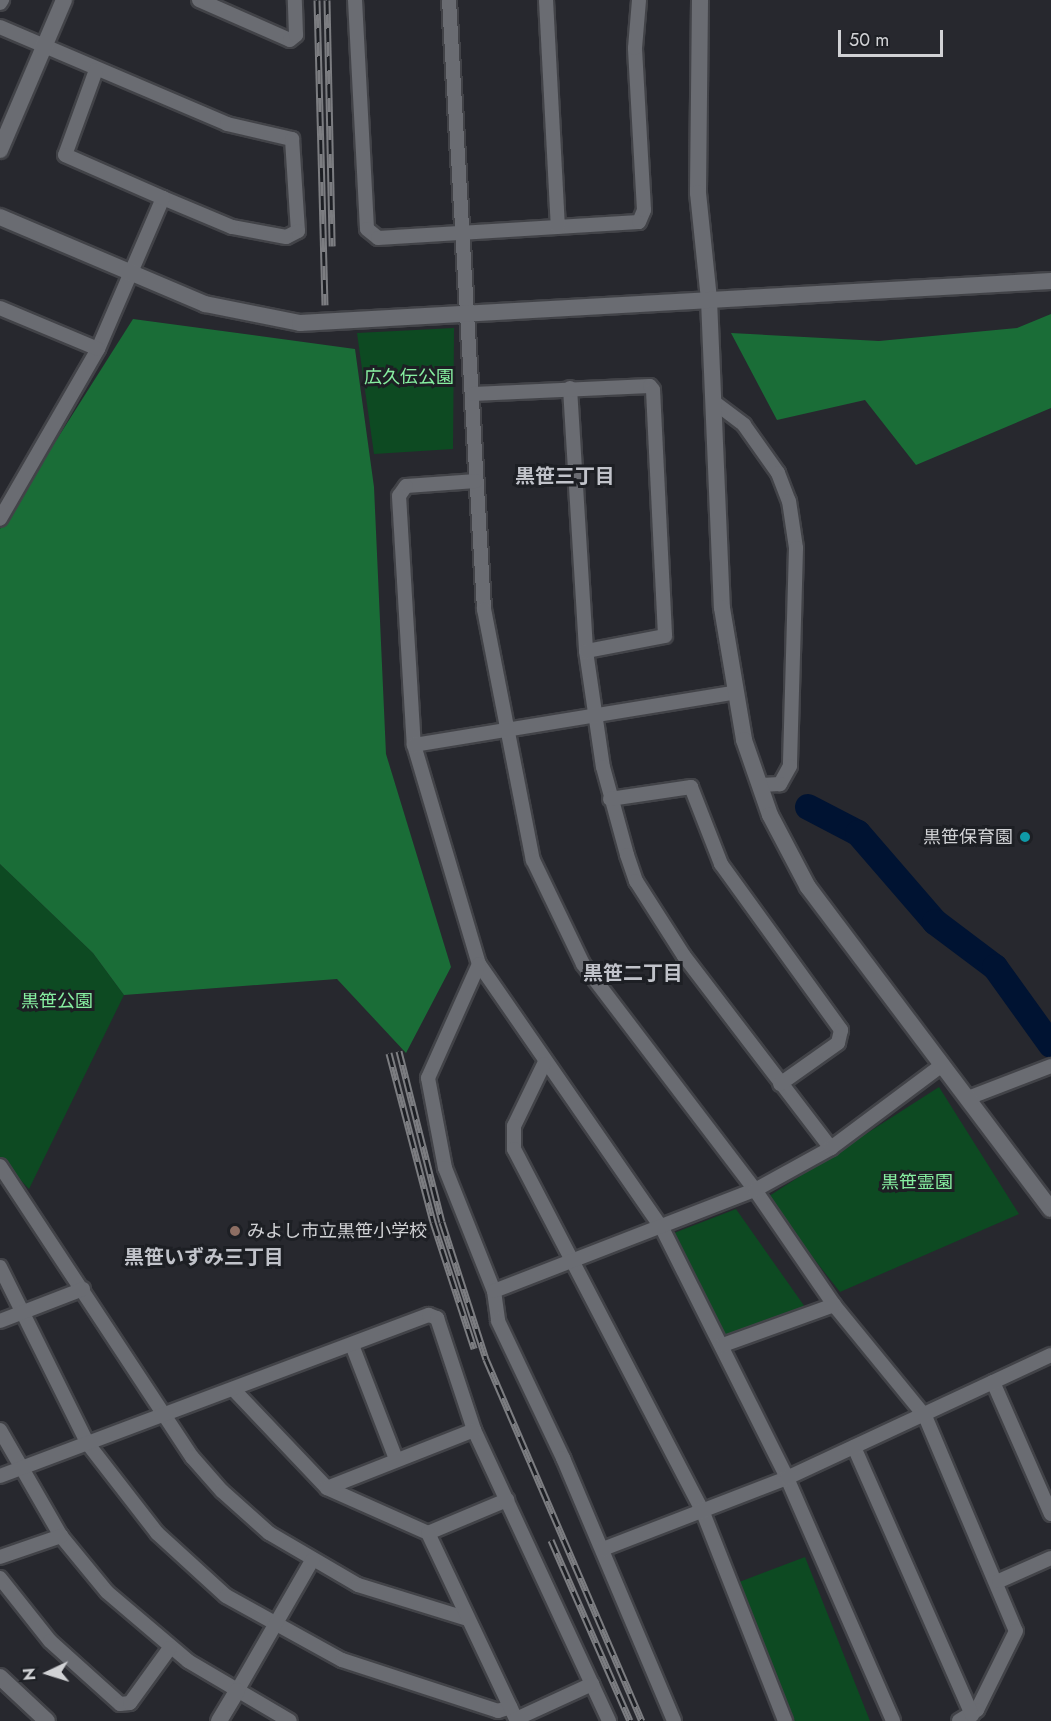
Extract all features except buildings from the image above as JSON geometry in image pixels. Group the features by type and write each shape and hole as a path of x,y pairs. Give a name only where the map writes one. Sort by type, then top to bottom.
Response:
{"street":[{"path":"0,150 64,0"},
{"path":"199,0 290,40 296,35 295,0"},
{"path":"355,0 367,229 378,238 558,227 644,218 635,48 639,0"},
{"path":"449,0 484,609 504,728 533,860 583,964 755,1190 834,1305 925,1416 999,1581 1016,1631 972,1715 959,1721"},
{"path":"546,0 558,227"},
{"path":"700,0 698,194 709,300 722,608 732,693 760,785 808,887 1051,1209"},
{"path":"0,27 96,70 227,124 292,139 294,235 232,227 64,155 96,70"},
{"path":"0,519 98,349 163,198"},
{"path":"0,217 205,304 300,322 467,315 1051,281"},
{"path":"0,308 98,349"},
{"path":"473,394 650,386 654,405 665,636 586,651"},
{"path":"570,388 586,651 610,799 636,881 684,956 831,1148"},
{"path":"714,402 744,425 778,473 789,501 796,548 790,766 780,784 760,785"},
{"path":"476,481 406,486 399,496 414,745 478,964 544,1064 662,1228 723,1345 787,1478 893,1721"},
{"path":"414,745 504,728 732,693"},
{"path":"610,799 692,787 721,864 841,1030 838,1043 780,1084"},
{"path":"478,964 428,1078 445,1168 494,1291 501,1328 603,1549 674,1721"},
{"path":"544,1064 514,1126 514,1149 702,1510 785,1721"},
{"path":"494,1291 573,1263 755,1190 831,1148 942,1065"},
{"path":"968,1098 1051,1066"},
{"path":"0,1166 165,1415 222,1491 269,1533 368,1589 468,1619"},
{"path":"0,1267 20,1313 88,1444 157,1533 226,1596 342,1660 514,1716 592,1683"},
{"path":"0,1321 83,1289"},
{"path":"723,1345 834,1305"},
{"path":"0,1476 429,1316 437,1318 474,1430 609,1721"},
{"path":"352,1345 396,1459"},
{"path":"603,1549 787,1478 925,1416 1051,1355"},
{"path":"993,1382 1051,1514"},
{"path":"234,1390 327,1488 428,1533 514,1716"},
{"path":"0,1430 61,1536 107,1592 170,1648 237,1691 290,1721"},
{"path":"327,1488 474,1430"},
{"path":"854,1447 972,1715"},
{"path":"428,1533 507,1500"},
{"path":"0,1557 61,1536"},
{"path":"999,1581 1051,1558"},
{"path":"219,1721 313,1559"},
{"path":"0,1578 50,1641 120,1704 130,1703 170,1648"},
{"path":"0,1677 47,1721"}],"green space":[{"path":"1051,314 1051,408 916,465 865,400 777,420 731,333 879,341 1017,328"},
{"path":"133,319 355,349 374,487 386,754 451,967 406,1053 337,979 124,995 93,953 0,864 0,529"},
{"name":"広久伝公園","path":"454,328 453,449 374,454 357,333"},
{"name":"黒笹公園","path":"0,864 93,953 124,995 29,1189 0,1159"},
{"name":"黒笹霊園","path":"939,1087 1019,1214 840,1292 766,1198"},
{"path":"736,1209 805,1307 723,1345 661,1238"},
{"path":"805,1557 870,1721 787,1721 734,1584"}],"waterway":[{"path":"808,807 858,833 935,922 995,967 1051,1045"}],"railway":[{"path":"317,0 325,305"},
{"path":"327,0 332,246"},
{"path":"399,1051 442,1222 486,1359 642,1721"},
{"path":"389,1053 433,1222 474,1348"},
{"path":"551,1540 630,1721"}],"place":[{"name":"黒笹保育園","path":"1025,837"},
{"name":"みよし市立黒笹小学校","path":"235,1231"}],"district":[{"name":"黒笹三丁目","path":"565,476"},
{"name":"黒笹二丁目","path":"633,973"},
{"name":"黒笹いずみ三丁目","path":"204,1257"}]}
